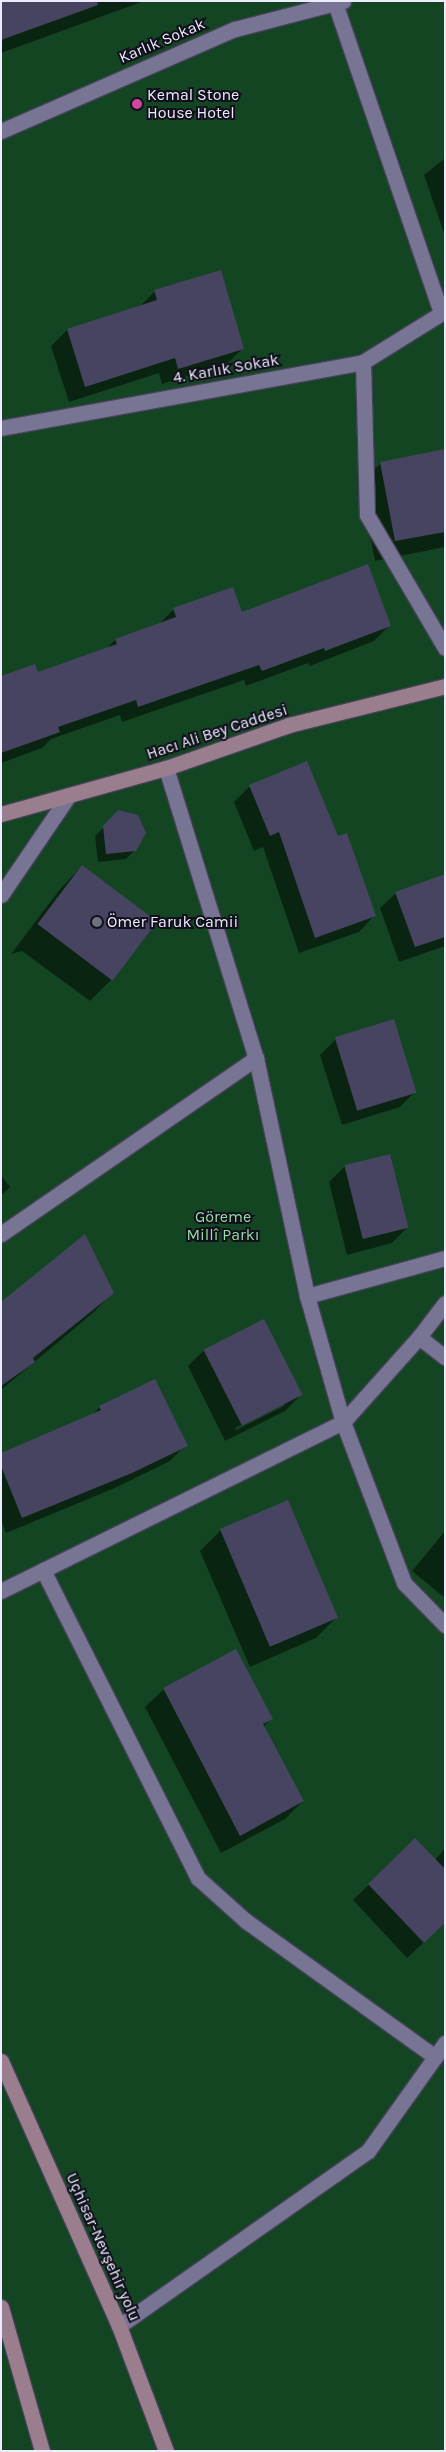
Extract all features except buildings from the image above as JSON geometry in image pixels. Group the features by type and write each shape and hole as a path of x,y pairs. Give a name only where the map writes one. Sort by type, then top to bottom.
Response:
{"main road":[{"name":"Hacı Ali Bey Caddesi","path":"1,814 166,768 289,725 445,686"},
{"name":"Uçhisar-Nevşehir yolu","path":"1,2061 119,2326 166,2451"},
{"path":"1,2307 42,2451"}],"street":[{"name":"Karlık Sokak","path":"1,131 235,29 339,2"},
{"path":"339,2 443,312"},
{"name":"4. Karlık Sokak","path":"1,428 363,362 443,312"},
{"path":"363,362 367,515 445,648"},
{"path":"166,768 256,1058 307,1296 343,1422 404,1583 445,1625"},
{"path":"1,895 69,795"},
{"path":"1,1234 256,1058"},
{"path":"307,1296 445,1258"},
{"path":"1,1591 343,1422 419,1337 445,1303"},
{"path":"419,1337 445,1357"},
{"path":"43,1570 198,1878 246,1921 435,2057"},
{"path":"119,2326 368,2151 445,2043"}],"green space":[{"name":"Göreme Millî Parkı","path":"1,1 445,1 445,2451 1,2451"}],"place":[{"name":"Kemal Stone House Hotel","path":"137,104"},
{"name":"Ömer Faruk Camii","path":"97,922"}]}
